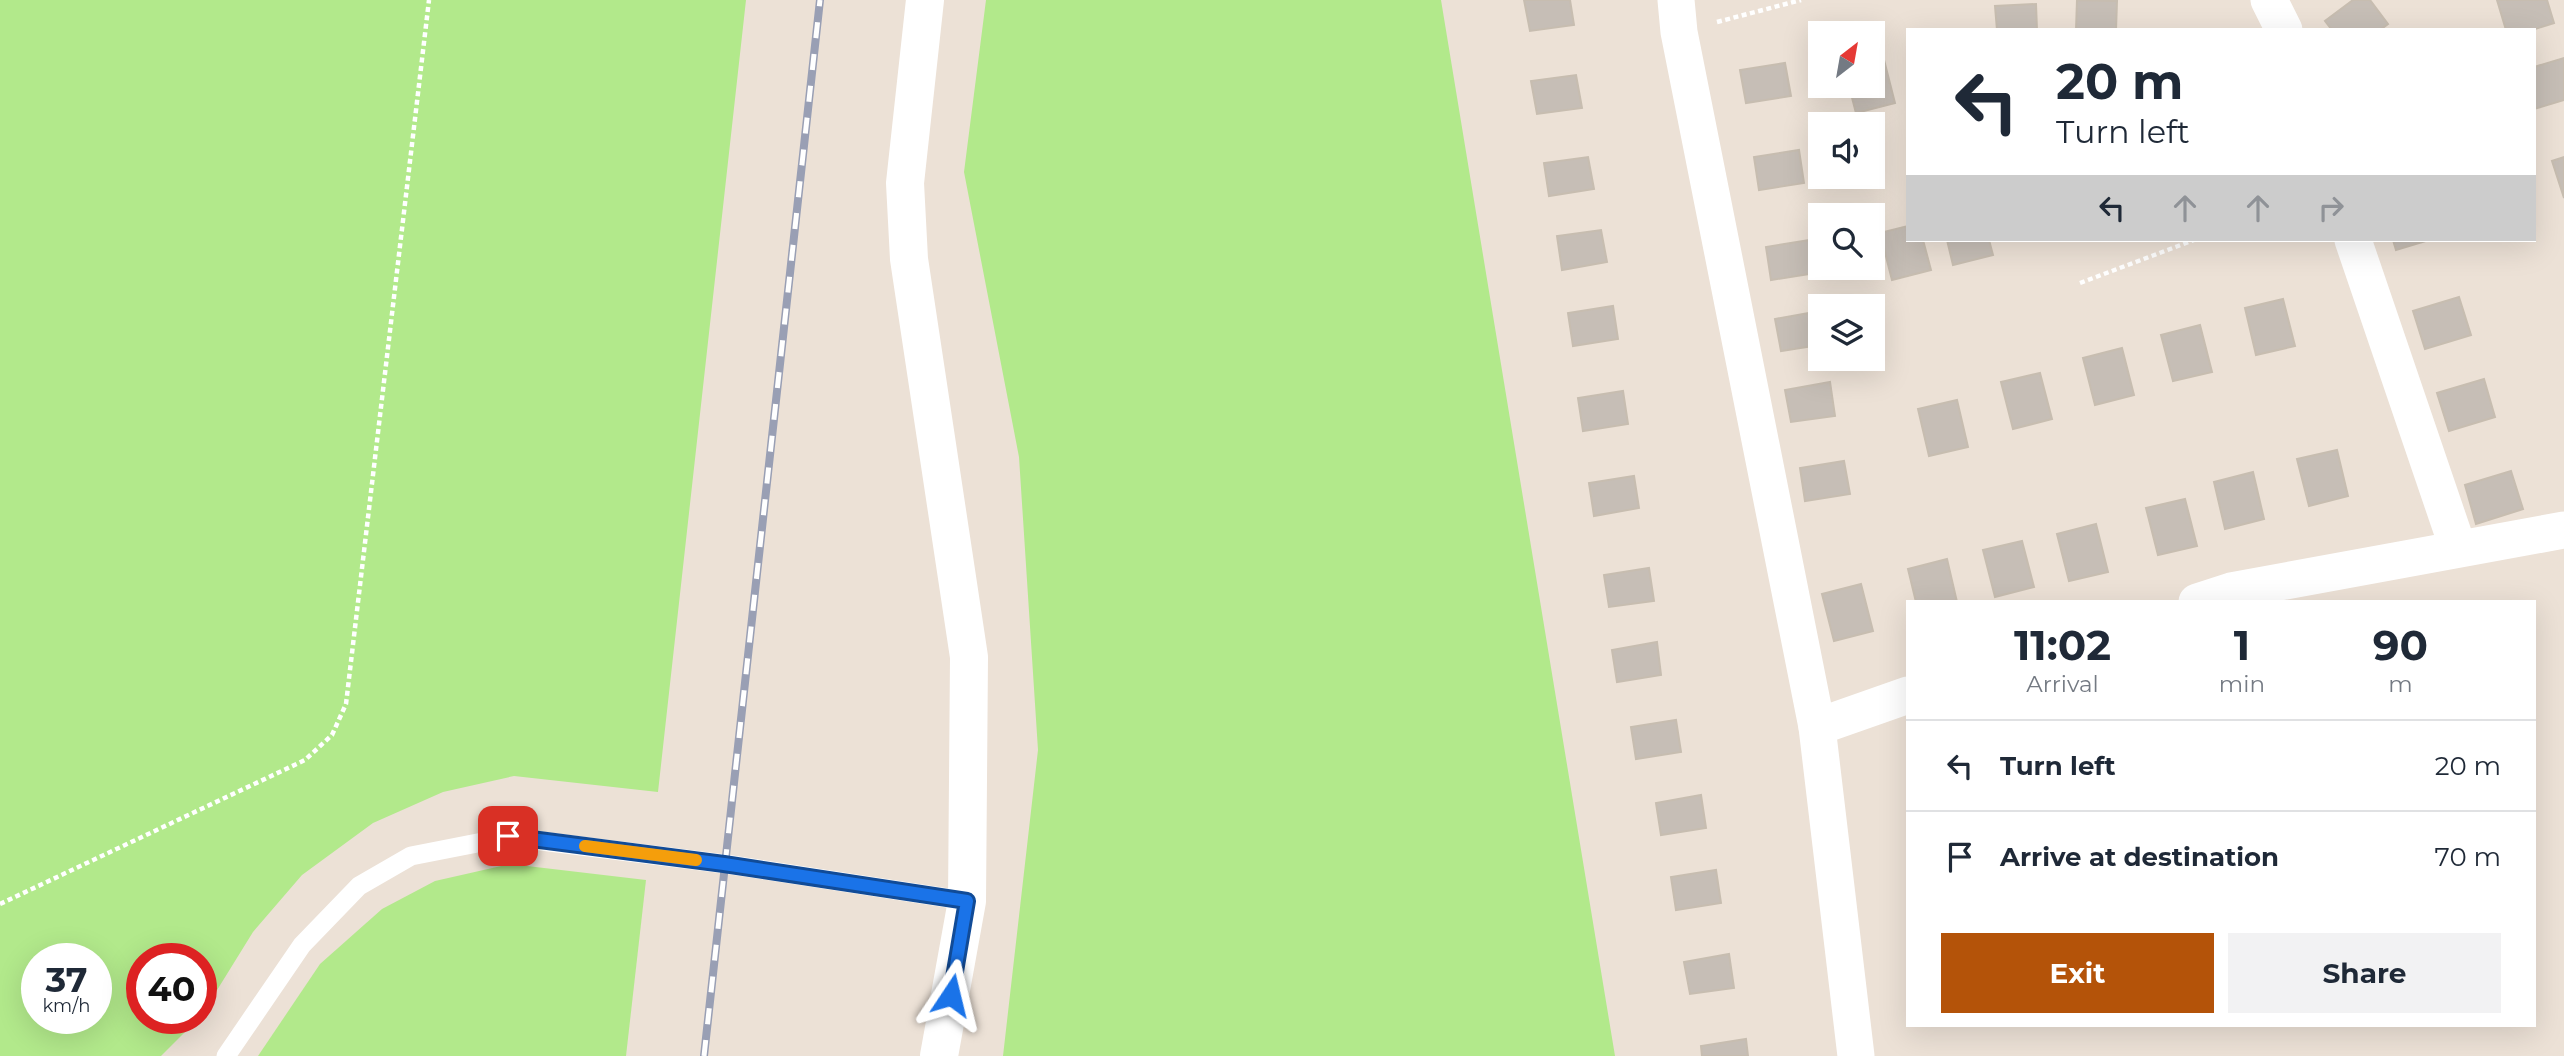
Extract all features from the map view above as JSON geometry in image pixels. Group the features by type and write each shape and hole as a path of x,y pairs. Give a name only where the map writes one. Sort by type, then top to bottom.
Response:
{"street":[{"path":"925,0 906,195 909,259 969,657 967,901 939,1056"},
{"path":"2269,0 2283,28"},
{"path":"1678,16 1817,727 1856,1056"},
{"path":"2354,242 2458,548"},
{"path":"2203,600 2231,591 2564,530"},
{"path":"1817,727 1906,696"}],"lane":[{"path":"226,1056 302,945 359,887 411,856 508,836 724,864 967,901"}],"path":[{"path":"0,904 305,760 332,735 346,704 429,0"},
{"path":"1678,16 1801,0"},
{"path":"2080,283 2189,242"}],"green space":[{"path":"0,0 746,0 658,792 514,776 443,792 373,823 302,875 253,932 217,990 217,943 126,943 126,1034 183,1034 161,1056 0,1056"},
{"path":"986,0 1441,0 1615,1056 1003,1056 1038,750 1019,457 964,172"},
{"path":"510,864 646,880 626,1056 258,1056 320,964 382,909 435,881"}],"building":[{"path":"1524,0 1570,0 1574,25 1530,31"},
{"path":"2077,0 2117,1 2116,28 2076,28"},
{"path":"2353,0 2370,0 2388,24 2383,28 2330,28 2325,21"},
{"path":"2497,0 2547,0 2554,23 2536,29 2505,28"},
{"path":"2036,4 2037,28 1997,28 1995,6"},
{"path":"2564,58 2564,100 2536,108 2536,66"},
{"path":"1785,63 1791,96 1746,103 1740,70"},
{"path":"1885,64 1895,103 1856,112 1852,98 1885,98"},
{"path":"1576,75 1582,108 1537,114 1531,81"},
{"path":"1799,150 1804,183 1759,190 1754,157"},
{"path":"1588,157 1594,189 1549,196 1544,163"},
{"path":"2564,157 2564,198 2552,161"},
{"path":"1906,226 1906,242 1924,242 1931,270 1892,280 1885,253 1885,232"},
{"path":"1601,230 1607,262 1562,270 1557,236"},
{"path":"1808,240 1808,274 1771,280 1766,247"},
{"path":"1947,242 1990,242 1993,255 1953,265"},
{"path":"2394,242 2422,242 2396,250"},
{"path":"2459,297 2471,335 2425,349 2413,311"},
{"path":"2283,299 2295,346 2256,355 2245,308"},
{"path":"1613,306 1618,339 1573,346 1568,313"},
{"path":"1808,313 1808,347 1781,351 1775,319"},
{"path":"2200,325 2212,372 2173,381 2161,335"},
{"path":"2122,348 2134,395 2095,405 2083,358"},
{"path":"2040,373 2052,419 2013,429 2001,382"},
{"path":"2484,379 2495,417 2449,431 2437,393"},
{"path":"1830,382 1835,416 1791,422 1785,390"},
{"path":"1623,391 1628,424 1583,431 1578,398"},
{"path":"1957,400 1968,447 1929,456 1918,409"},
{"path":"2337,450 2348,496 2309,506 2297,459"},
{"path":"1844,461 1850,494 1805,501 1800,468"},
{"path":"2511,471 2523,509 2476,524 2465,485"},
{"path":"2253,472 2264,519 2225,529 2214,482"},
{"path":"1634,476 1639,508 1594,516 1589,483"},
{"path":"2185,499 2197,546 2158,555 2146,508"},
{"path":"2096,524 2108,572 2069,581 2057,534"},
{"path":"2022,541 2034,587 1995,597 1983,550"},
{"path":"1947,559 1957,600 1916,600 1908,569"},
{"path":"1649,568 1654,601 1609,607 1604,575"},
{"path":"1861,584 1873,631 1834,641 1822,594"},
{"path":"1657,642 1661,675 1617,682 1612,650"},
{"path":"1676,720 1681,752 1636,759 1631,727"},
{"path":"1701,795 1706,828 1661,835 1656,803"},
{"path":"1716,870 1721,903 1676,910 1671,877"},
{"path":"1729,954 1734,988 1690,994 1684,962"},
{"path":"1746,1039 1748,1056 1702,1056 1701,1046"}],"railway":[{"path":"704,1056 820,0"}],"slow traffic":[{"path":"585,846 696,860"}],"route":[{"path":"508,836 724,864 967,901 951,995"}]}
